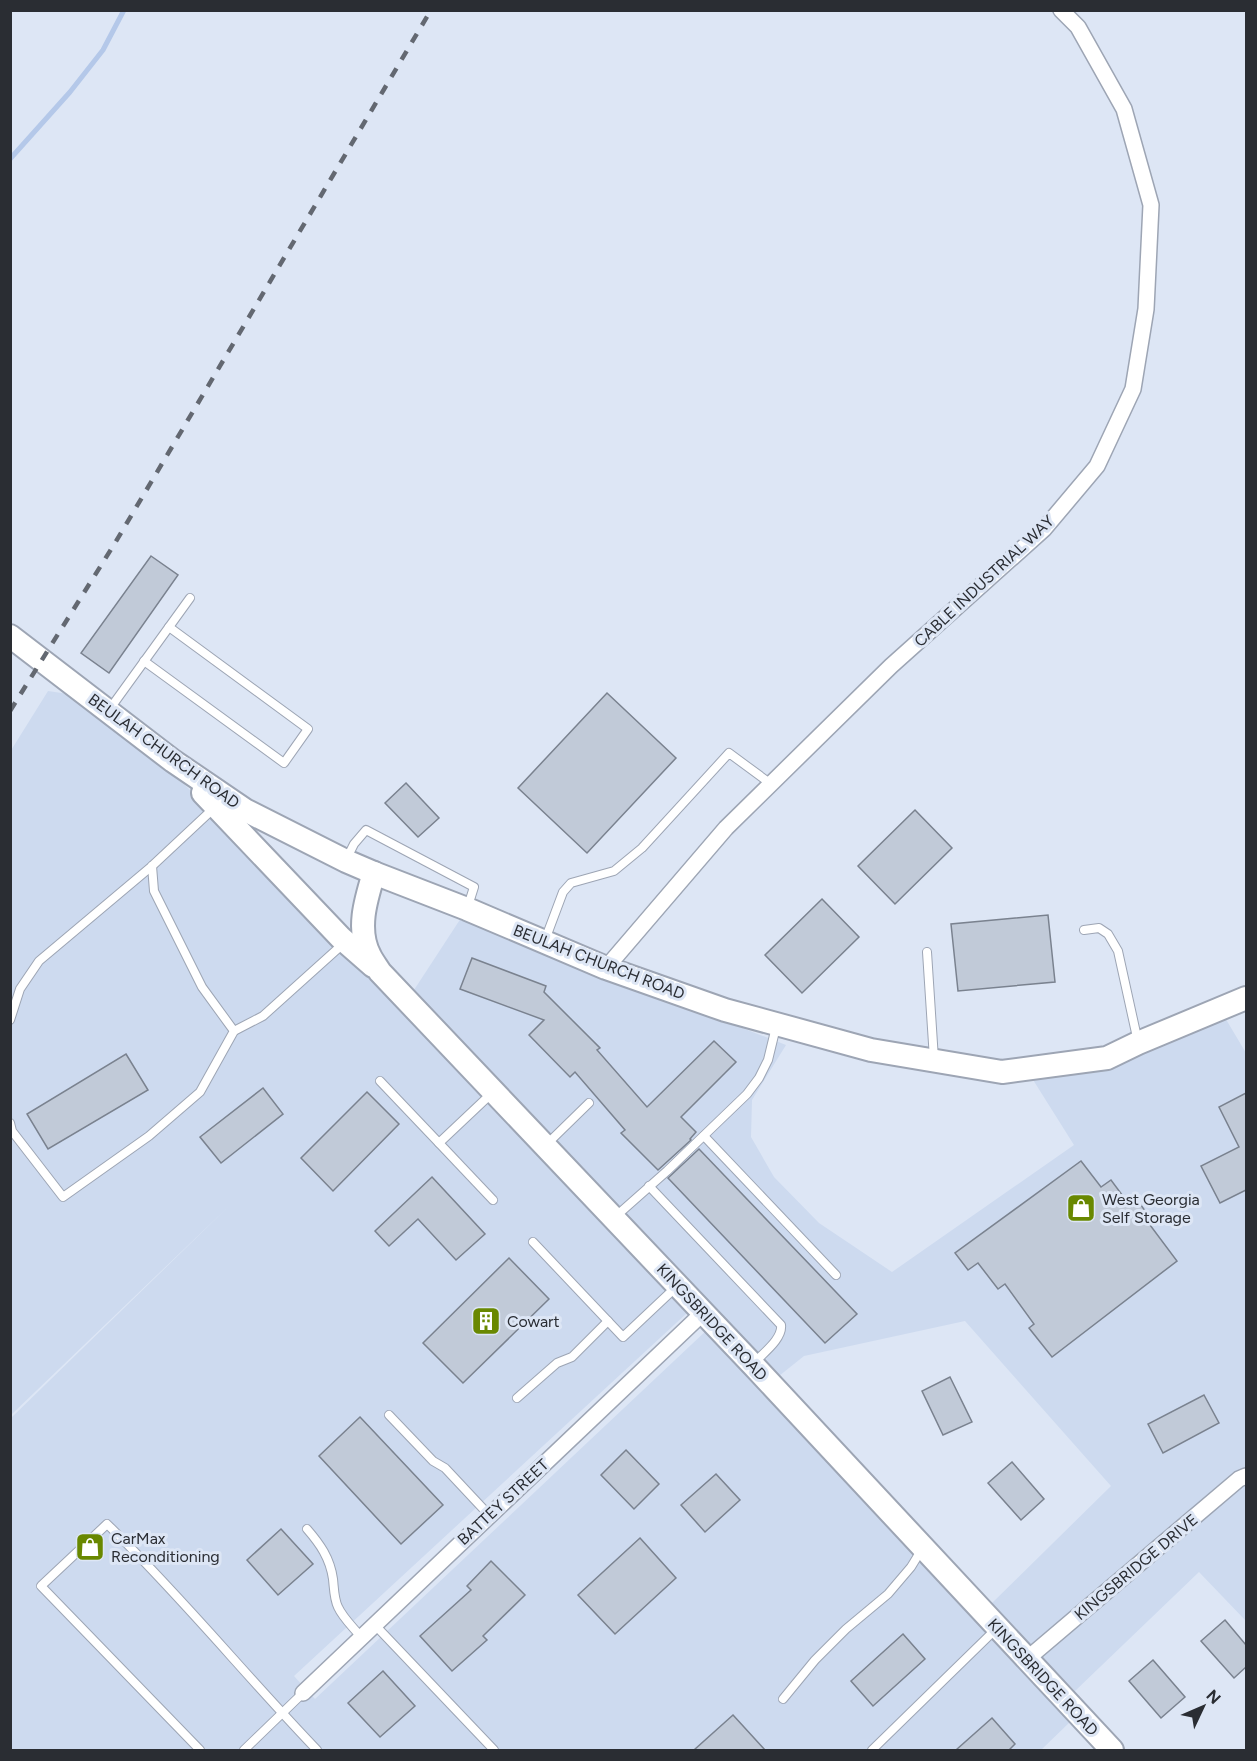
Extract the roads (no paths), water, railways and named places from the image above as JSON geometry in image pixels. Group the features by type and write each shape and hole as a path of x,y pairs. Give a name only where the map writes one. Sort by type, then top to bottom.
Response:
{"street":[{"name":"CABLE INDUSTRIAL WAY","path":"606,968 726,828 891,666 1044,529 1097,466 1133,389 1146,309 1151,205 1124,109 1078,27 1061,10"},
{"name":"BEULAH CHURCH ROAD","path":"10,636 173,761 220,802 245,810 374,873 467,909 606,968 725,1010 871,1050 1002,1072 1107,1058 1246,998"},
{"path":"220,802 346,942 380,972"},
{"name":"KINGSBRIDGE ROAD","path":"374,873 365,904 365,941 369,955 380,972 704,1312 1112,1750"},
{"name":"BATTEY STREET","path":"303,1693 704,1312"},
{"name":"KINGSBRIDGE DRIVE","path":"1026,1659 1239,1479 1246,1476"}],"lane":[{"path":"108,711 190,598"},
{"path":"144,661 284,763 308,729 169,627"},
{"path":"545,942 563,892 571,883 614,871 642,848 720,760 729,753 771,784"},
{"path":"10,1020 20,989 39,961 152,866 220,802"},
{"path":"346,861 354,844 366,830 474,887 467,909"},
{"path":"152,866 154,891 202,987 234,1031"},
{"path":"10,1123 12,1131 63,1197 149,1136 200,1092 234,1031 263,1016 364,924"},
{"path":"1084,930 1099,928 1107,934 1118,951 1138,1043"},
{"path":"927,952 934,1060"},
{"path":"614,1218 747,1094 759,1078 768,1060 777,1024"},
{"path":"380,1081 493,1200"},
{"path":"439,1143 493,1091"},
{"path":"545,1146 589,1103"},
{"path":"704,1136 836,1275"},
{"path":"649,1186 781,1325 782,1330 779,1336 753,1365"},
{"path":"533,1242 623,1337 678,1285"},
{"path":"517,1398 556,1363 572,1357 608,1321"},
{"path":"389,1415 433,1461 445,1468 489,1515"},
{"path":"200,1750 41,1586 107,1524 147,1563 317,1750"},
{"path":"307,1529 327,1556 337,1605 347,1622 361,1637"},
{"path":"783,1699 814,1660 846,1629 888,1594 911,1567 923,1548"},
{"path":"374,1624 494,1750"},
{"path":"872,1750 998,1628"},
{"path":"244,1750 303,1693"}],"waterway":[{"path":"10,159 70,92 103,50 124,10"}],"railway":[{"path":"10,711 115,543 431,10"}],"place":[{"name":"West Georgia Self Storage","path":"1081,1208"},
{"name":"Cowart","path":"486,1321"},
{"name":"CarMax Reconditioning","path":"90,1547"}]}
